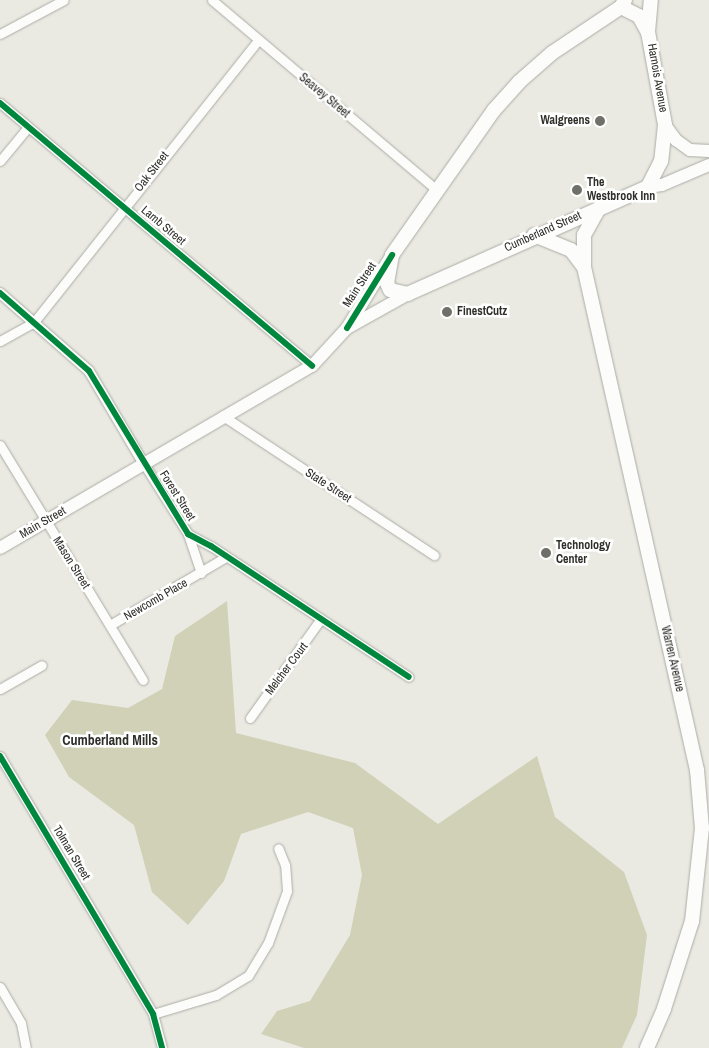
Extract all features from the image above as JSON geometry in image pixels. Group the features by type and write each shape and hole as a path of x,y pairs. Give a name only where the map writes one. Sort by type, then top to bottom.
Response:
{"main road":[{"name":"Harnois Avenue","path":"648,187 664,148 665,125 648,32 651,0"},
{"name":"Harnois Avenue","path":"623,3 639,16 648,32"},
{"name":"Main Street","path":"0,548 223,416 312,366 347,328 392,255 494,110 519,82 552,53 623,3"},
{"name":"Harnois Avenue","path":"665,125 676,140 690,150 709,151"},
{"name":"Cumberland Street","path":"347,328 408,294 534,235 648,187 662,185 709,165"},
{"name":"Warren Avenue","path":"598,208 584,235 584,267 697,770 702,828 692,921 664,1009 647,1048"},
{"name":"Warren Avenue","path":"534,235 571,250 584,267"},
{"path":"392,255 387,283 390,290 408,294"}],"street":[{"name":"Seavey Street","path":"212,0 437,190"},
{"path":"0,34 59,1"},
{"name":"Oak Street","path":"0,341 34,322 258,40"},
{"name":"Lamb Street","path":"0,102 312,366"},
{"path":"0,161 28,127"},
{"name":"Forest Street","path":"0,293 88,371 188,534 409,677"},
{"name":"State Street","path":"223,416 434,555"},
{"name":"Mason Street","path":"0,445 143,680"},
{"name":"Newcomb Place","path":"188,534 202,573"},
{"name":"Newcomb Place","path":"110,625 202,573 226,557"},
{"name":"Melcher Court","path":"250,718 320,620"},
{"path":"0,689 42,665"},
{"name":"Tolman Street","path":"0,756 153,1014 162,1048"},
{"path":"153,1014 216,994 248,976 268,943 287,891 285,865 278,848"},
{"path":"0,987 21,1023 26,1048"}],"green space":[{"path":"227,601 236,733 355,763 438,824 537,756 555,817 624,872 647,935 637,1015 622,1048 304,1048 261,1034 277,1011 310,1001 350,935 362,875 353,828 308,812 241,834 224,881 188,925 152,892 134,825 69,777 45,735 72,700 128,708 162,689 175,636"}],"cycle path":[{"path":"0,103 312,366"},
{"path":"347,328 392,255"},
{"path":"0,293 89,371 188,534 211,546 409,677"},
{"path":"0,756 153,1014 162,1048"}],"place":[{"name":"Walgreens","path":"600,121"},
{"name":"The Westbrook Inn","path":"577,190"},
{"name":"FinestCutz","path":"447,312"},
{"name":"Technology Center","path":"546,553"}],"district":[{"name":"Cumberland Mills","path":"110,740"}]}
